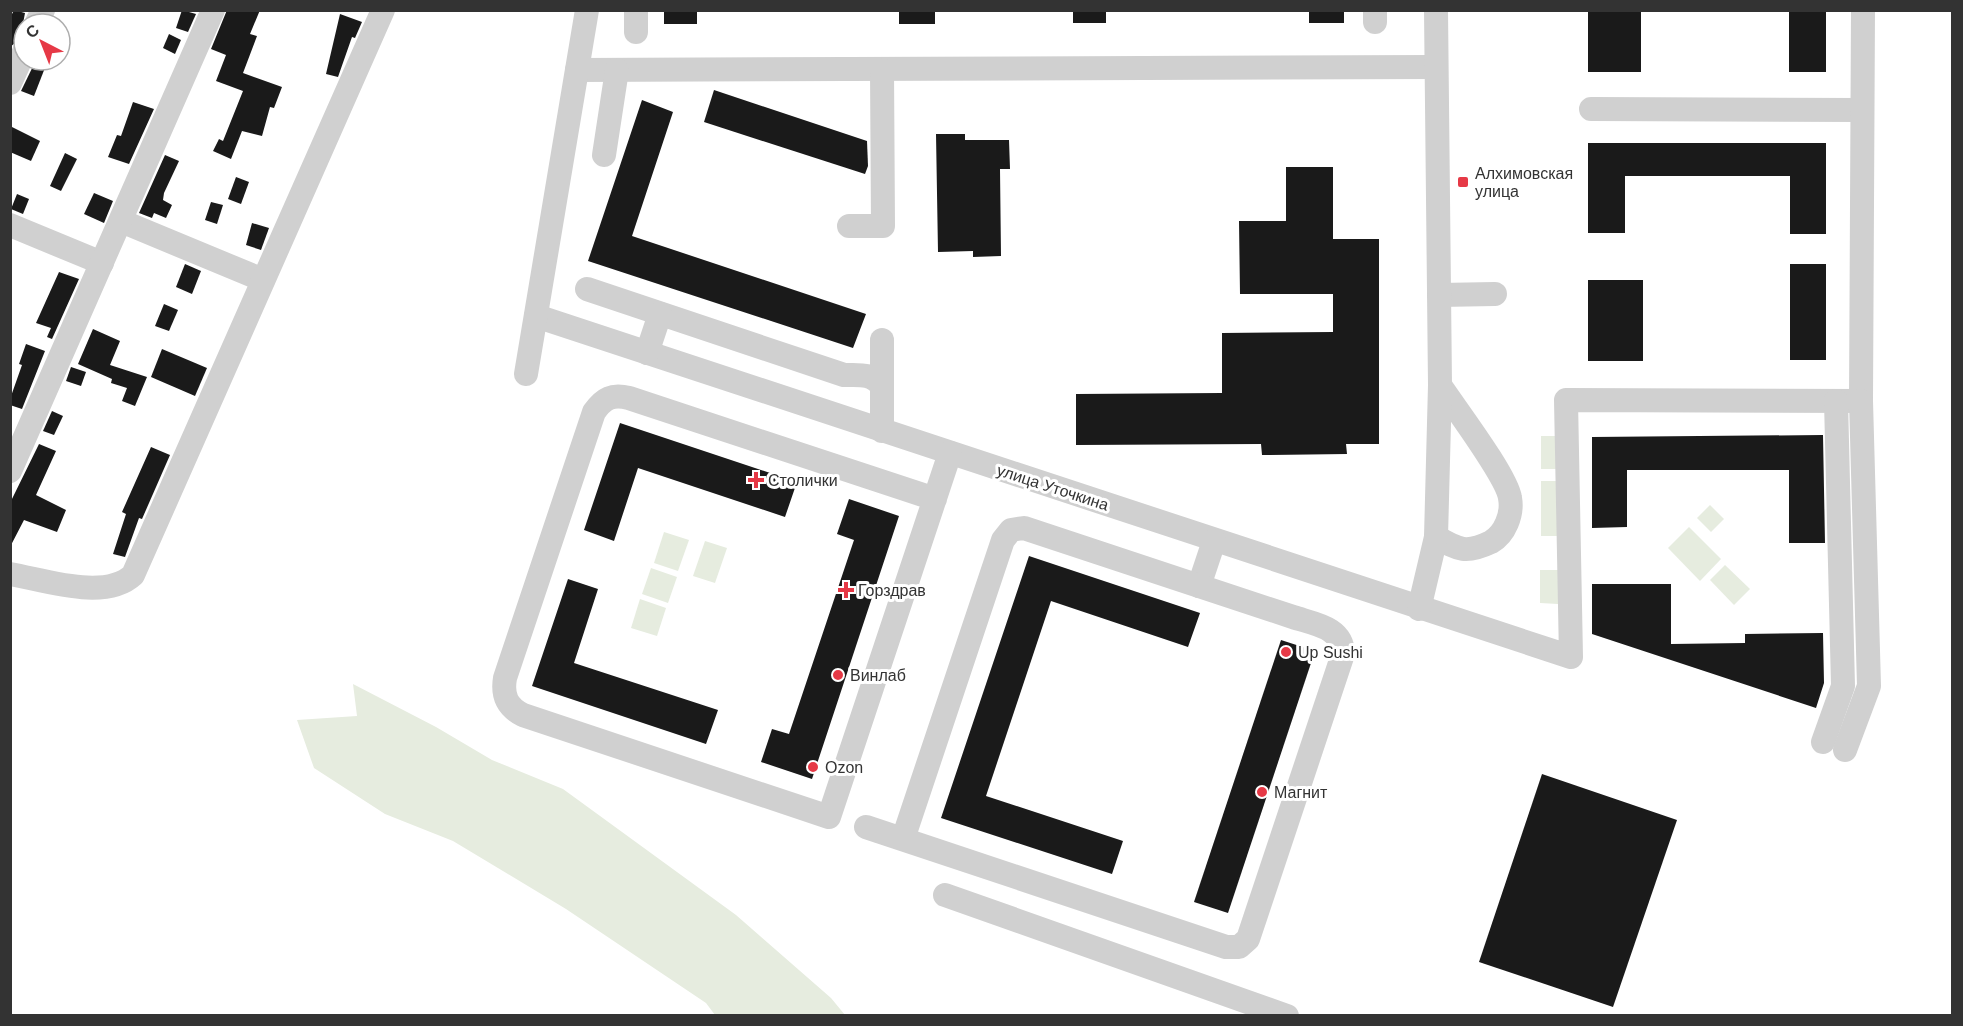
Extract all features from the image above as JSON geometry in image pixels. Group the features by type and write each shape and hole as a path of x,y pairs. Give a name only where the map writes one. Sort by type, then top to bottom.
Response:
{"street":[{"path":"10,471 213,10"},
{"path":"10,574 100,590 123,584 132,575 383,10"},
{"path":"526,374 587,10"},
{"path":"1419,609 1436,537 1440,385 1436,10"},
{"path":"1861,401 1836,401 1843,686 1834,746 1869,686 1861,401 1863,10"},
{"path":"577,70 1436,67"},
{"path":"604,155 617,70"},
{"path":"849,226 884,226 882,70"},
{"path":"1591,109 1862,110"},
{"path":"121,221 263,280"},
{"path":"10,225 102,263"},
{"path":"586,289 844,375 867,374 875,377 882,386"},
{"path":"1439,295 1495,294"},
{"path":"647,353 660,314"},
{"name":"улица Уточкина","path":"536,316 1419,609 1571,657 1566,400 1836,401"},
{"path":"882,340 882,431"},
{"path":"1436,537 1458,549 1475,550 1497,538 1508,522 1510,498 1503,480 1440,385"},
{"path":"935,499 629,398 618,395 608,398 594,412 505,678 505,697 514,710 523,715 829,817 935,499 950,453"},
{"path":"866,827 903,840 1226,947 1244,944 1248,939 1340,664 1343,647 1332,630 1024,528 1016,529 1008,533 999,551 903,840"},
{"path":"1199,586 1214,540"},
{"path":"945,895 1287,1016"}],"shaded area":[{"path":"1541,436 1559,436 1559,469 1541,469"},
{"path":"1541,481 1559,481 1559,536 1541,536"},
{"path":"1710,505 1724,519 1711,532 1697,518"},
{"path":"1689,527 1721,559 1700,581 1668,548"},
{"path":"664,532 689,540 678,571 654,563"},
{"path":"705,541 727,548 715,583 693,576"},
{"path":"1725,565 1750,589 1734,605 1710,580"},
{"path":"651,568 677,577 668,603 642,594"},
{"path":"1540,570 1558,570 1558,604 1540,603"},
{"path":"640,599 666,608 657,636 631,628"},
{"path":"353,684 436,727 492,760 563,789 736,915 831,998 845,1015 715,1015 706,1003 566,909 453,841 385,814 314,768 297,720 357,716"}],"building":[{"path":"182,10 196,14 188,32 176,28"},
{"path":"227,10 260,10 250,34 257,36 243,73 282,87 274,108 270,107 262,136 242,131 231,159 213,151 219,139 223,141 243,91 216,81 226,55 211,49"},
{"path":"664,10 697,10 697,24 664,24"},
{"path":"899,10 935,10 935,24 899,24"},
{"path":"1073,10 1106,10 1106,23 1073,23"},
{"path":"1309,10 1344,10 1344,23 1309,23"},
{"path":"1588,10 1641,10 1641,72 1588,72"},
{"path":"1789,10 1826,10 1826,72 1789,72"},
{"path":"12,14 12,45 10,47"},
{"path":"340,14 362,22 355,38 352,37 338,77 326,74"},
{"path":"169,34 181,40 175,54 163,48"},
{"path":"30,72 43,72 34,96 21,91"},
{"path":"714,90 867,141 868,166 865,174 704,122"},
{"path":"642,100 673,112 632,236 866,314 853,348 588,261"},
{"path":"133,102 154,109 129,164 108,157 117,135 121,136"},
{"path":"10,126 40,141 31,161 10,152"},
{"path":"936,134 965,134 965,140 1009,140 1010,169 1000,169 1001,256 973,257 973,251 938,252"},
{"path":"1588,143 1826,143 1826,234 1790,234 1790,176 1625,176 1625,233 1588,233"},
{"path":"65,153 77,159 61,191 50,186"},
{"path":"165,155 179,161 164,193 163,200 172,205 166,218 154,213 152,218 139,213"},
{"path":"1286,167 1333,167 1333,239 1379,239 1379,444 1346,444 1347,454 1262,455 1261,444 1076,445 1076,394 1222,393 1222,333 1333,332 1333,294 1240,294 1239,221 1286,221"},
{"path":"236,177 249,182 241,204 228,199"},
{"path":"94,193 113,201 104,223 84,214"},
{"path":"17,194 29,199 23,214 11,209"},
{"path":"211,202 223,205 217,224 205,220"},
{"path":"252,223 269,228 261,250 246,245"},
{"path":"185,264 201,271 192,294 176,287"},
{"path":"1790,264 1826,264 1826,360 1790,360"},
{"path":"59,272 79,279 52,339 47,337 51,328 36,323"},
{"path":"1588,280 1643,280 1643,361 1588,361"},
{"path":"164,304 178,310 169,331 155,326"},
{"path":"93,329 120,341 110,365 147,377 135,406 122,401 127,388 111,383 112,379 78,364"},
{"path":"26,344 45,351 22,409 10,405 10,399 22,365 19,364"},
{"path":"162,349 207,368 195,396 151,377"},
{"path":"71,367 86,372 81,386 66,381"},
{"path":"52,411 63,416 54,435 43,431"},
{"path":"620,423 797,482 785,517 638,468 614,541 584,530"},
{"path":"1823,435 1825,543 1789,543 1789,470 1627,470 1627,527 1592,528 1592,437"},
{"path":"39,444 56,451 36,495 66,510 57,532 24,520 10,547 10,503"},
{"path":"151,447 170,455 142,519 139,518 125,557 113,554 126,514 122,512"},
{"path":"849,499 899,516 812,779 761,762 772,729 789,734 854,540 837,534"},
{"path":"1029,556 1200,613 1188,647 1051,601 986,796 1123,841 1112,874 941,818"},
{"path":"568,579 598,589 574,663 718,710 706,744 532,686"},
{"path":"1592,584 1671,584 1671,644 1745,643 1745,634 1823,633 1824,683 1816,708 1592,634"},
{"path":"1281,640 1315,651 1228,913 1194,902"},
{"path":"1542,774 1677,820 1613,1007 1479,962"}],"place":[{"name":"Алхимовская улица","path":"1463,182"},
{"name":"Столички","path":"756,480"},
{"name":"Горздрав","path":"846,590"},
{"name":"Up Sushi","path":"1286,652"},
{"name":"Винлаб","path":"838,675"},
{"name":"Ozon","path":"813,767"},
{"name":"Магнит","path":"1262,792"}]}
